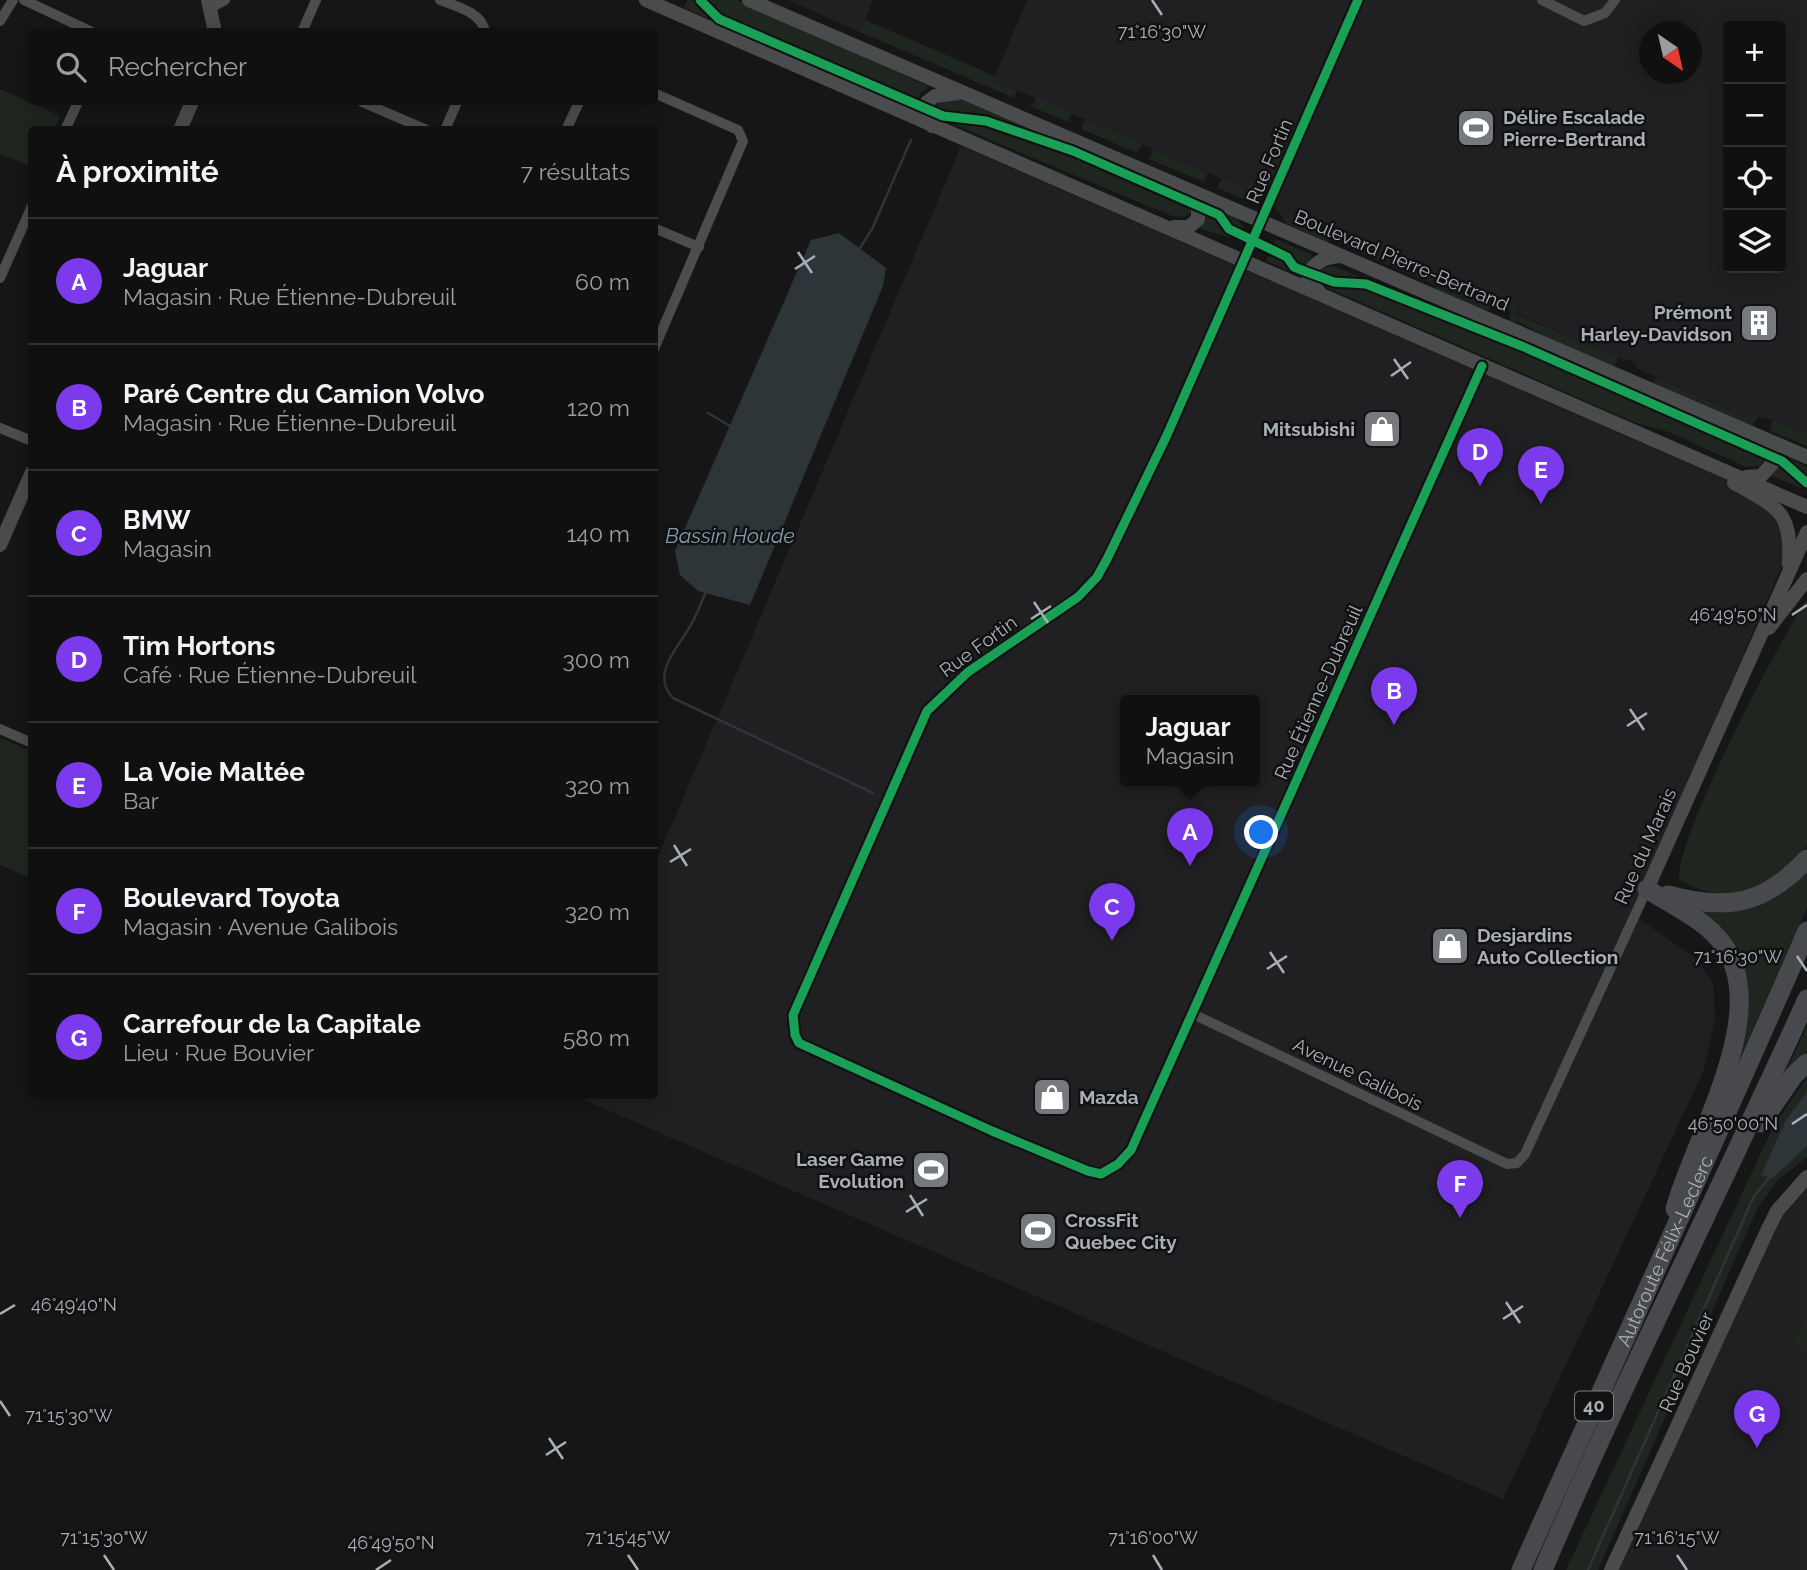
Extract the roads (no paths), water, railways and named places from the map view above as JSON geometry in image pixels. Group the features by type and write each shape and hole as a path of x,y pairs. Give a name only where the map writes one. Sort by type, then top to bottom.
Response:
{"highway":[{"path":"1647,889 1702,904 1726,905 1749,900 1767,892 1807,859"},
{"path":"1647,889 1718,938 1738,977 1740,1002 1728,1064 1682,1183 1667,1242"},
{"name":"Autoroute Félix-Leclerc","path":"1521,1570 1667,1242 1698,1181 1807,931"},
{"name":"Autoroute Félix-Leclerc","path":"1544,1570 1584,1473 1735,1161 1807,999"},
{"path":"1735,1161 1794,1075 1807,1063"},
{"path":"1553,1570 1625,1391"}],"main road":[{"path":"646,0 665,4 932,126 1807,507"},
{"name":"Boulevard Pierre-Bertrand","path":"749,0 1807,457"},
{"path":"209,4 214,28"},
{"path":"932,126 926,112 930,99 945,94 963,93"},
{"path":"182,126 191,105"},
{"path":"1166,226 1189,227 1198,219 1198,207 1181,188"},
{"path":"1323,296 1308,279 1311,269 1322,260 1343,256"},
{"path":"1741,477 1761,476 1771,467 1771,453 1755,435"},
{"path":"1685,453 1781,512 1791,535 1789,572"},
{"path":"0,545 28,481"},
{"name":"Rue du Marais","path":"1647,889 1807,532"},
{"path":"1757,643 1807,579"},
{"name":"Rue Bouvier","path":"1613,1569 1768,1229 1777,1211 1807,1177"}],"street":[{"path":"0,21 13,0"},
{"path":"24,0 84,28"},
{"path":"209,4 226,0"},
{"path":"304,28 316,0"},
{"path":"440,0 476,16 482,21 484,28"},
{"name":"Rue Fortin","path":"1101,1174 992,1131 799,1042 795,1035 793,1015 927,711 968,671 1078,597 1097,577 1167,435 1358,0"},
{"path":"1542,0 1584,21 1605,13 1615,0"},
{"path":"658,95 738,130 742,136 742,147 658,334"},
{"path":"67,126 77,105"},
{"path":"369,105 418,126"},
{"path":"447,126 456,105"},
{"path":"568,126 578,105"},
{"path":"0,278 28,215"},
{"path":"658,230 699,247"},
{"name":"Rue Étienne-Dubreuil","path":"1101,1174 1118,1164 1130,1150 1194,1014 1482,366"},
{"path":"0,428 28,439"},
{"path":"0,729 28,741"},
{"name":"Rue du Marais","path":"1507,1164 1517,1163 1525,1154 1647,889"},
{"name":"Avenue Galibois","path":"1194,1014 1507,1164"}],"water":[{"name":"Bassin Houde","path":"839,233 886,268 883,286 750,605 698,591 680,575 675,551 811,240"},
{"path":"1807,1092 1807,1146 1773,1178 1761,1175 1786,1120"}],"waterway":[{"path":"858,251 872,229 911,140"},
{"path":"708,413 730,426"},
{"path":"706,591 695,618 666,669 666,688 673,698 873,793"},
{"path":"1588,1570 1753,1198 1772,1174"}],"place":[{"name":"Délire Escalade Pierre-Bertrand","path":"1476,128"},
{"name":"Prémont Harley-Davidson","path":"1759,323"},
{"name":"Mitsubishi","path":"1382,429"},
{"name":"Tim Hortons","path":"1480,486"},
{"name":"La Voie Maltée","path":"1541,504"},
{"name":"Paré Centre du Camion Volvo","path":"1394,725"},
{"name":"Jaguar","path":"1190,866"},
{"name":"BMW","path":"1112,941"},
{"name":"Desjardins Auto Collection","path":"1450,946"},
{"name":"Mazda","path":"1052,1097"},
{"name":"Laser Game Evolution","path":"931,1170"},
{"name":"Boulevard Toyota","path":"1460,1218"},
{"name":"CrossFit Quebec City","path":"1038,1231"},
{"name":"Carrefour de la Capitale","path":"1757,1448"}]}
